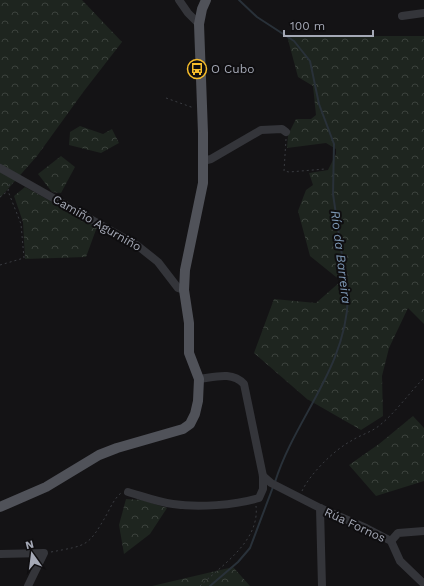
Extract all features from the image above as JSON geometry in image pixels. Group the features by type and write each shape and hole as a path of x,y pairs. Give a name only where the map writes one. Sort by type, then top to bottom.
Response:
{"main road":[{"path":"0,508 46,487 99,455 117,448 183,430 190,424 196,414 199,379 189,353 190,323 184,290 185,270 203,183 199,24 202,9 206,0"}],"street":[{"path":"179,0 188,14 199,24"},
{"path":"402,16 424,13"},
{"path":"203,161 211,159 261,130 277,128 286,132"},
{"name":"Camiño Agurniño","path":"0,168 138,246 158,262 178,288 184,290"},
{"path":"128,492 172,504 191,506 248,501 259,498 263,489 263,476 244,384 238,378 228,376 199,379"},
{"name":"Rúa Fornos","path":"263,476 271,482 320,508 366,528 391,541 400,561 424,584"},
{"name":"Rúa Fornos","path":"320,508 322,586"},
{"name":"Rúa Fornos","path":"391,541 398,533 424,531"},
{"path":"0,554 44,553 28,586"}],"path":[{"path":"166,98 202,110"},
{"path":"286,132 284,171 289,172 325,169"},
{"path":"0,265 24,258 21,224 8,191 9,185 20,180"},
{"path":"0,197 8,191"},
{"path":"299,497 305,484 323,464 349,442 379,426 397,410 424,378"},
{"path":"44,553 78,547 86,544 92,539 115,499 120,493 128,492"},
{"path":"200,586 242,546 256,520 255,499"}],"green space":[{"path":"0,0 82,0 122,42 37,156 0,198"},
{"path":"287,36 424,36 424,324 408,308 389,348 382,376 383,416 361,430 307,399 254,353 274,299 316,303 341,281 310,256 298,211 306,190 313,185 309,173 328,170 336,154 336,149 326,143 287,148 288,135 296,119 311,119 316,115 313,86 298,77"},
{"path":"80,126 103,134 112,129 119,143 101,153 69,145 70,132"},
{"path":"61,156 75,167 61,193 52,192 38,174"},
{"path":"25,187 97,227 86,257 25,259 23,222 14,196"},
{"path":"413,416 424,428 424,481 376,496 349,465 379,444"},
{"path":"126,499 142,500 167,508 150,534 124,554 119,525"},
{"path":"233,567 250,586 152,586"}],"waterway":[{"name":"Río da Barreira","path":"239,0 257,17 294,41 310,61 319,104 334,144 333,194 348,297 345,323 339,347 284,459 275,482"},
{"name":"Río da Barreira","path":"210,586 238,562 250,548 273,487"}],"place":[{"name":"O Cubo","path":"197,69"}]}
